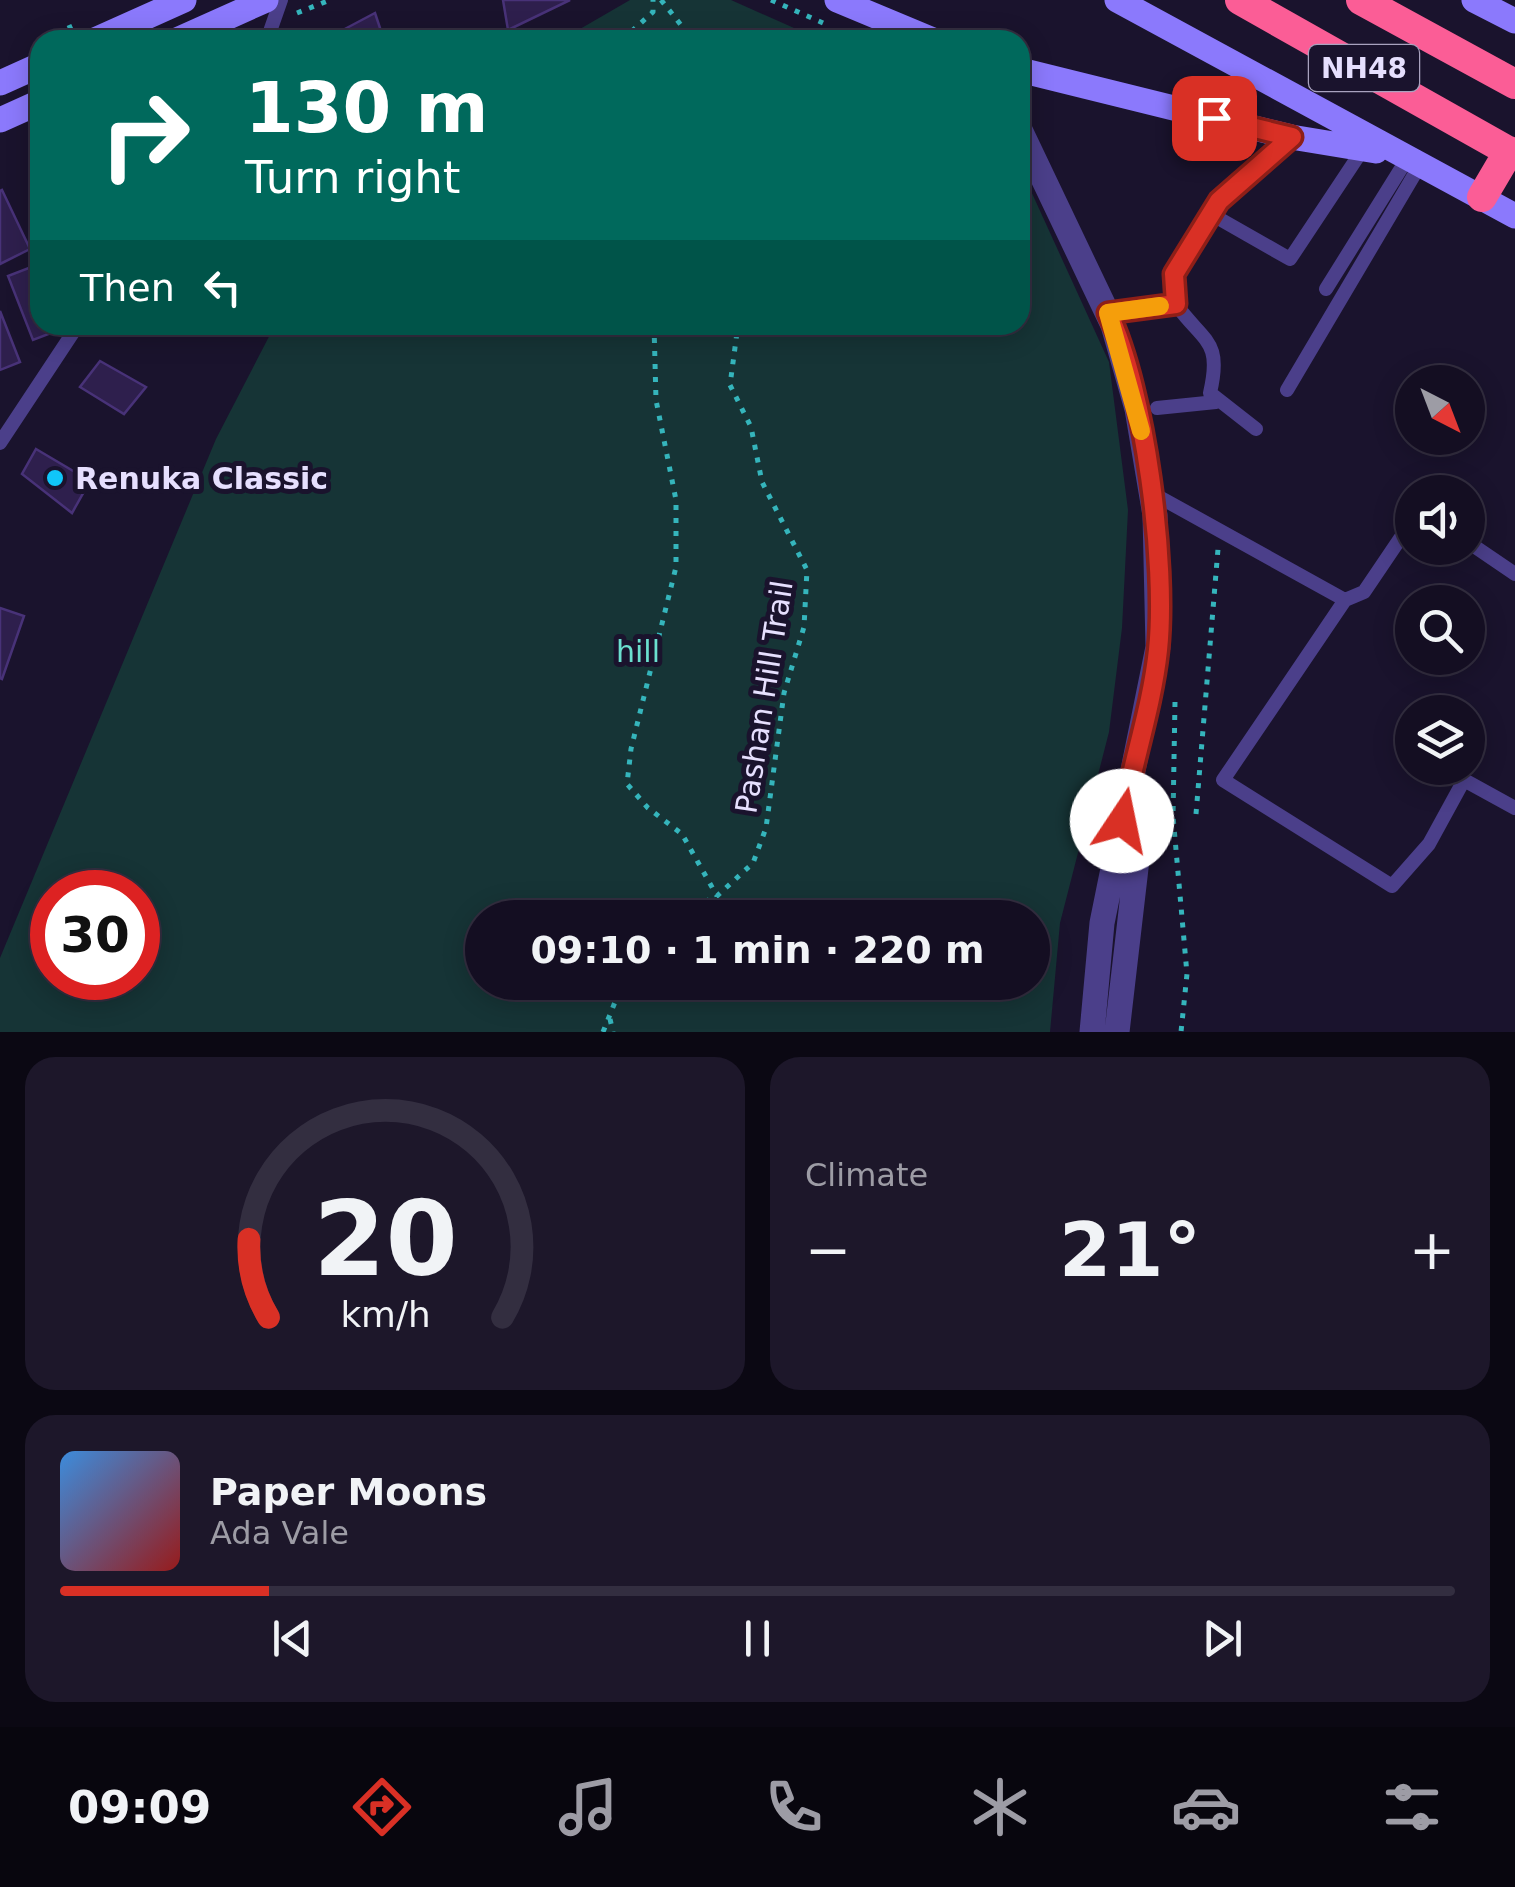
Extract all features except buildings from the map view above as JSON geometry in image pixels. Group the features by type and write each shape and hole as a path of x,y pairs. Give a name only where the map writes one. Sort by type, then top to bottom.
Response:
{"highway":[{"name":"NH48","path":"1240,0 1512,153"},
{"name":"NH48","path":"1362,0 1414,13 1515,84"},
{"path":"1482,198 1512,153"}],"street":[{"path":"117,30 184,0"},
{"path":"199,30 266,0"},
{"path":"837,0 909,30"},
{"path":"1117,0 1515,216"},
{"path":"1474,0 1515,21"},
{"path":"0,83 30,70"},
{"path":"1030,72 1292,137 1408,160"},
{"path":"0,120 30,106"},
{"path":"1030,151 1108,313 1137,409 1151,492 1158,646 1102,923 1092,1032"},
{"path":"1116,1032 1140,824 1129,782"}],"lane":[{"path":"270,30 281,0"},
{"path":"1256,429 1216,402 1210,393 1215,358 1212,344 1176,304 1174,274 1219,201 1292,137"},
{"path":"1211,214 1290,260 1363,149"},
{"path":"1326,290 1408,160"},
{"path":"1287,390 1408,160"},
{"path":"1108,313 1176,304"},
{"path":"0,444 71,335"},
{"path":"1157,408 1216,402"},
{"path":"0,418 18,411"},
{"path":"1151,492 1345,600"},
{"path":"1395,546 1364,592 1345,600 1223,780 1392,886 1429,844 1464,780 1515,808"},
{"path":"1485,554 1515,574"}],"path":[{"path":"633,30 653,12 653,0"},
{"path":"661,0 685,30"},
{"path":"771,0 824,24"},
{"path":"654,335 656,400 676,500 676,567 631,749 627,784 648,808 682,834 717,896"},
{"name":"Pashan Hill Trail","path":"708,900 753,864 766,828 784,693 804,627 807,570 762,482 752,426 730,385 737,335"},
{"path":"1196,814 1220,531"},
{"path":"1158,646 1174,686 1176,718 1172,816 1188,974 1181,1032"},
{"path":"604,1032 616,1000"},
{"path":"610,1016 613,1032"}],"green space":[{"path":"630,0 731,0 798,30 578,30"},
{"name":"hill","path":"1030,189 1109,362 1128,510 1122,628 1109,732 1060,923 1050,1032 0,1032 0,958 30,886 30,1000 160,1000 160,870 37,870 216,439 270,335 1030,335"}],"slow traffic":[{"path":"1141,431 1108,313 1160,306"}],"place":[{"name":"Renuka Classic","path":"55,478"}],"route":[{"path":"1122,821 1158,646 1155,515 1137,409 1108,313 1176,304 1174,274 1219,201 1292,137 1214,118"}]}
